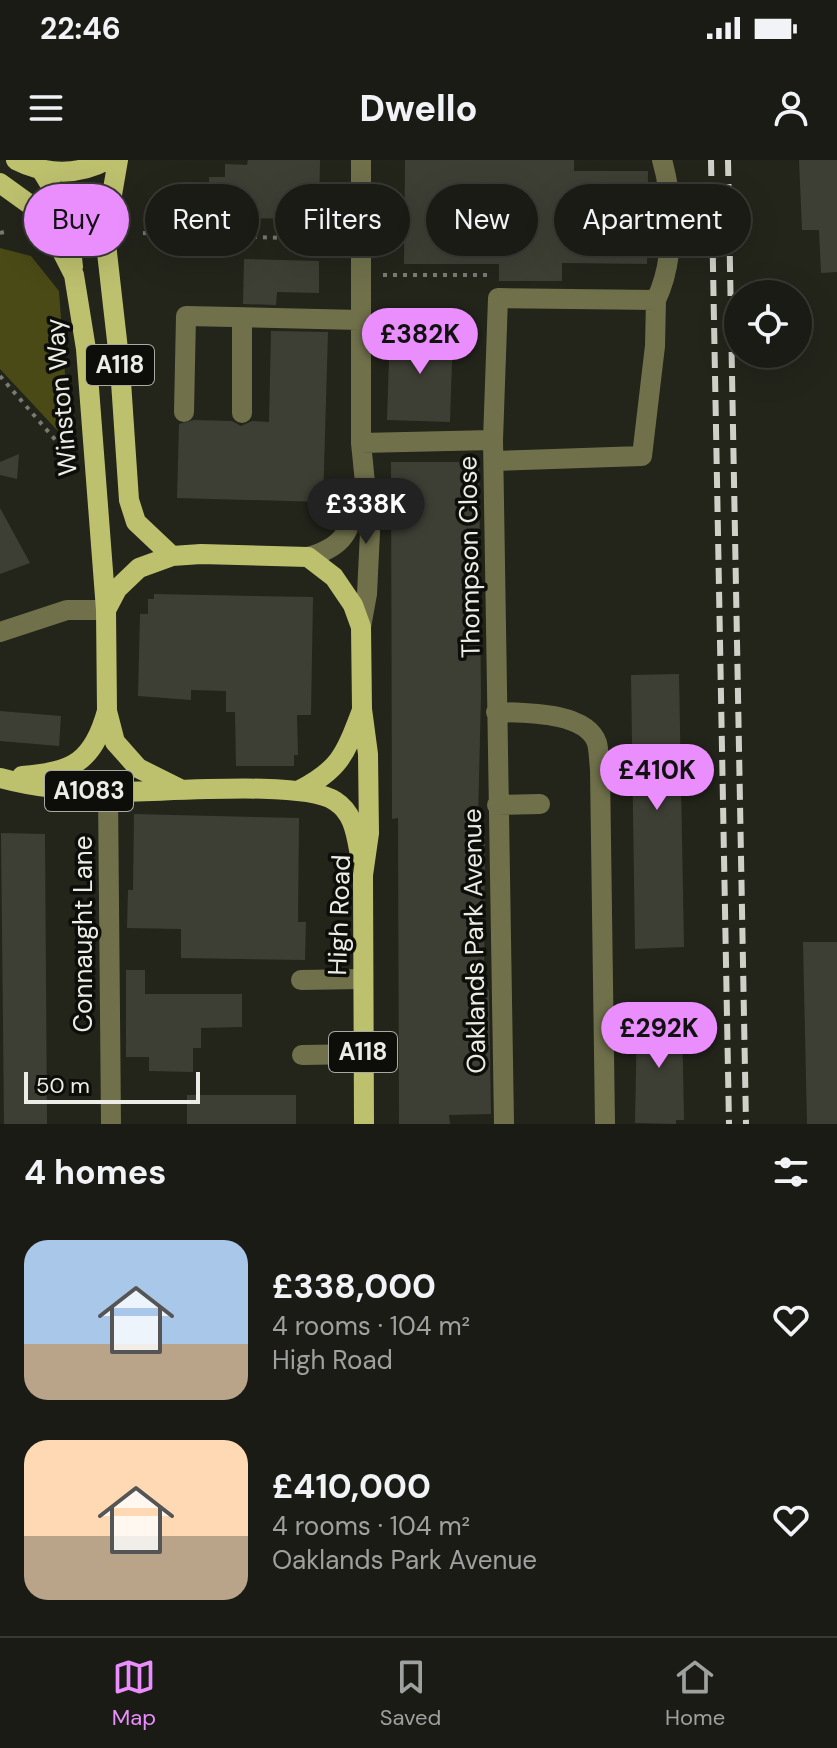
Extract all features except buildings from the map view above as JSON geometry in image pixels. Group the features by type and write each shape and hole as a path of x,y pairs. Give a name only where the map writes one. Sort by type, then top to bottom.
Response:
{"main road":[{"path":"16,160 42,171 69,172 107,160"},
{"name":"A118","path":"118,160 105,235 120,367 129,500 136,522 172,556"},
{"name":"A118","path":"42,171 67,212 74,275"},
{"name":"Winston Way","path":"0,183 43,214 74,275 86,349 106,610 107,711"},
{"path":"106,610 117,589 139,568 172,556 308,557"},
{"name":"A118","path":"308,557 334,577 353,605 361,627"},
{"name":"High Road","path":"361,627 369,833 363,875 364,1124"},
{"name":"High Road","path":"298,791 335,769 362,709"},
{"name":"A118","path":"107,711 115,742 126,758 149,776 178,788 298,791 333,799 345,809 355,829 363,875"},
{"name":"A1083","path":"0,778 54,773 70,768 94,748 107,711"},
{"name":"A1083","path":"0,778 29,786 108,792 178,788"}],"street":[{"name":"High Road","path":"361,160 361,184"},
{"path":"656,300 498,298 494,451 642,456 655,346 656,300 667,264 669,211 662,160"},
{"name":"High Road","path":"360,256 362,479 370,532 367,594 361,627"},
{"path":"184,412 186,316 360,320"},
{"path":"242,318 242,413"},
{"name":"Thompson Close","path":"361,443 494,451 496,759"},
{"name":"High Road","path":"308,557 326,552 348,533 362,479"},
{"path":"0,632 67,610 106,610"},
{"path":"496,712 548,714 583,727 596,740 600,769 605,1124"},
{"name":"Oaklands Park Avenue","path":"496,759 504,1124"},
{"name":"Connaught Lane","path":"108,792 111,1124"},
{"path":"497,805 540,804"},
{"path":"301,980 362,979"},
{"path":"302,1055 363,1054"}],"path":[{"path":"0,233 8,231"},
{"path":"143,233 275,237"},
{"path":"383,275 491,275"},
{"path":"0,376 63,446"}],"shaded area":[{"path":"0,248 31,256 59,291 70,444 0,369"}],"railway":[{"path":"711,160 729,1124"},
{"path":"728,160 746,1124"}]}
